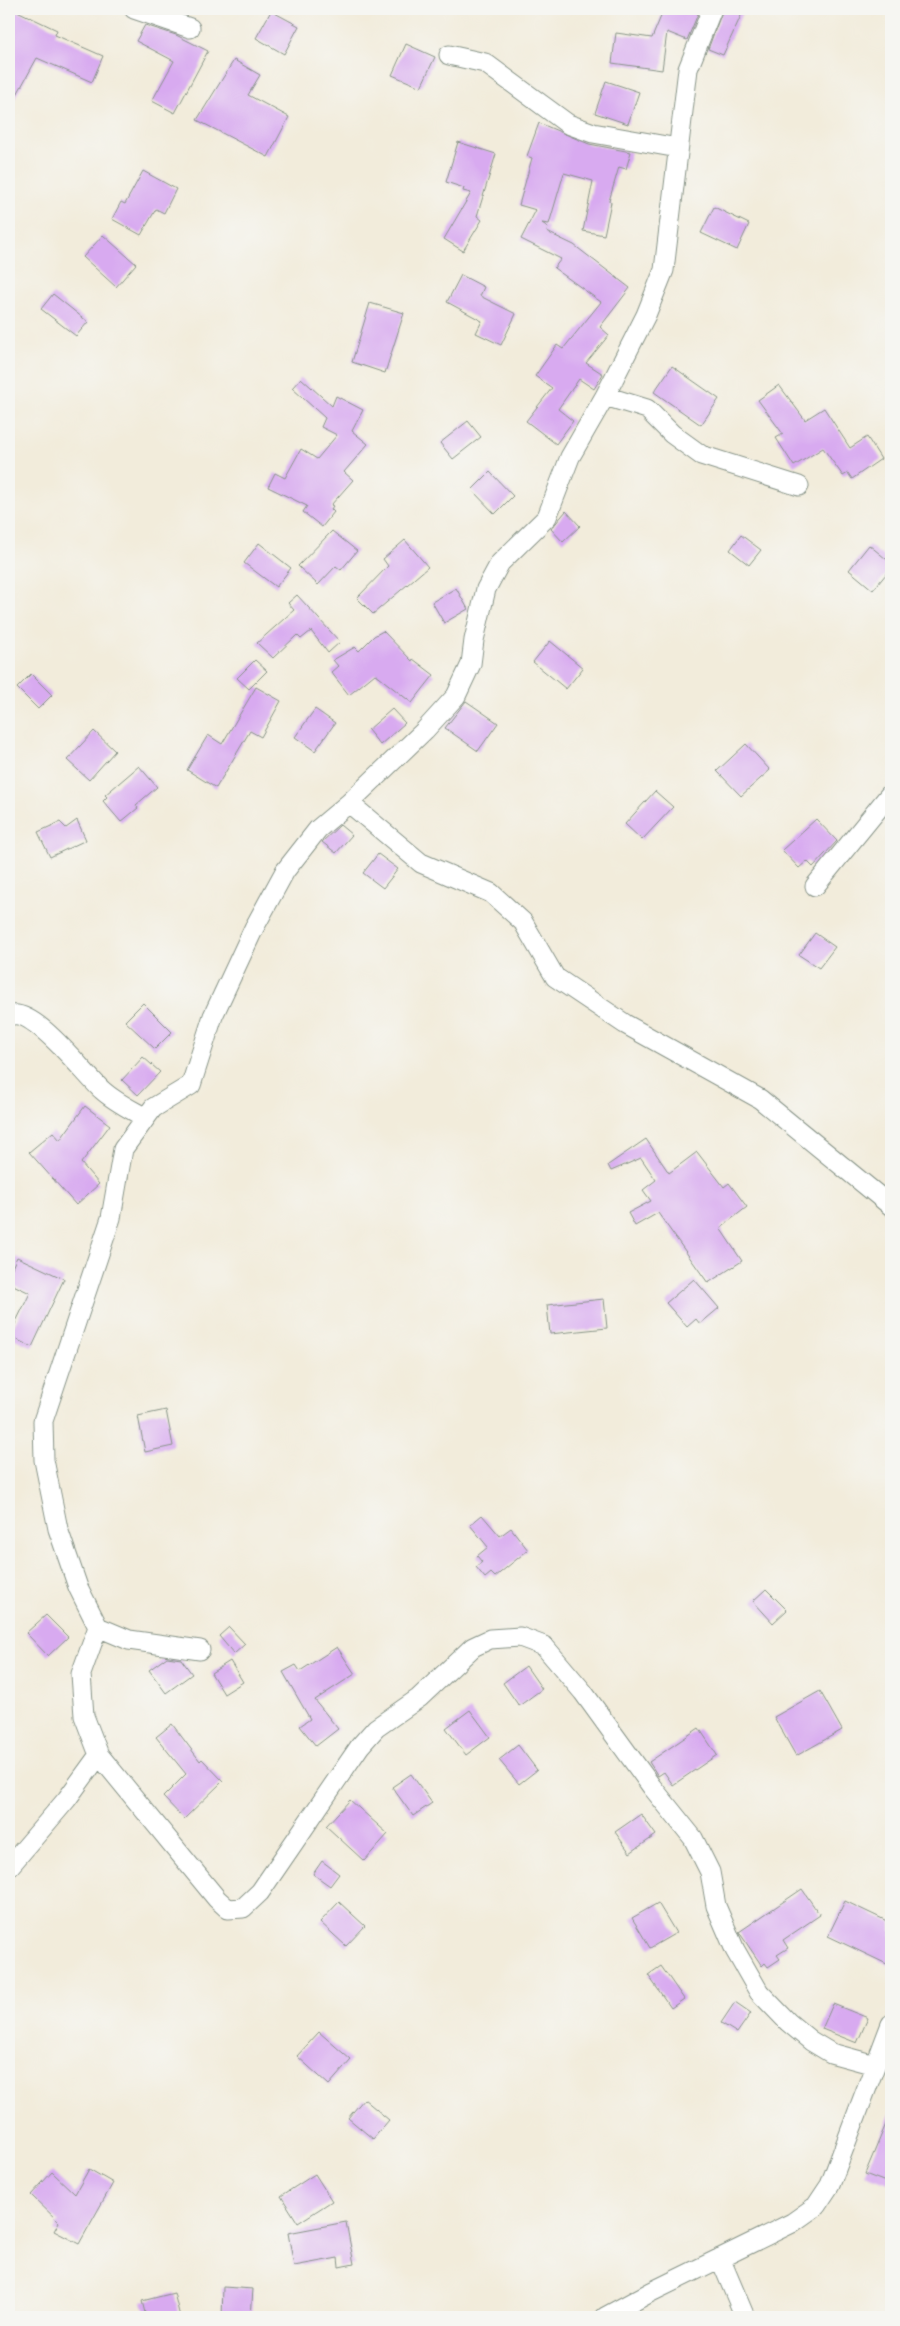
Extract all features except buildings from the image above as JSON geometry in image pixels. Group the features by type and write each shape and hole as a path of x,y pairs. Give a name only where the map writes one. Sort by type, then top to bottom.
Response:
{"street":[{"path":"134,9 190,28"},
{"path":"200,1650 129,1640 98,1628 78,1587 58,1529 44,1460 43,1421 111,1218 123,1149 144,1117 153,1108 191,1085 213,1016 254,928 285,871 318,829 349,803 425,730 456,696 471,664 474,640 486,589 500,563 546,517 570,457 605,396 646,315 664,270 688,69 712,9"},
{"path":"450,55 485,63 568,124 593,133 678,148"},
{"path":"605,396 647,409 672,434 701,455 799,486"},
{"path":"815,886 891,793"},
{"path":"349,803 421,863 491,893 523,922 555,978 625,1024 760,1099 891,1206"},
{"path":"9,1016 21,1015 35,1023 52,1037 104,1092 144,1117"},
{"path":"98,1628 80,1674 84,1716 99,1755 217,1899 228,1909 244,1908 260,1892 349,1760 376,1728 419,1698 473,1647 490,1639 520,1637 544,1646 583,1692 652,1787 693,1838 710,1872 716,1906 735,1950 759,1992 788,2022 811,2041 831,2053 875,2065"},
{"path":"9,1867 67,1799 99,1755"},
{"path":"605,2317 651,2292 792,2223 816,2206 830,2184 891,2024"},
{"path":"720,2258 745,2317"}]}
